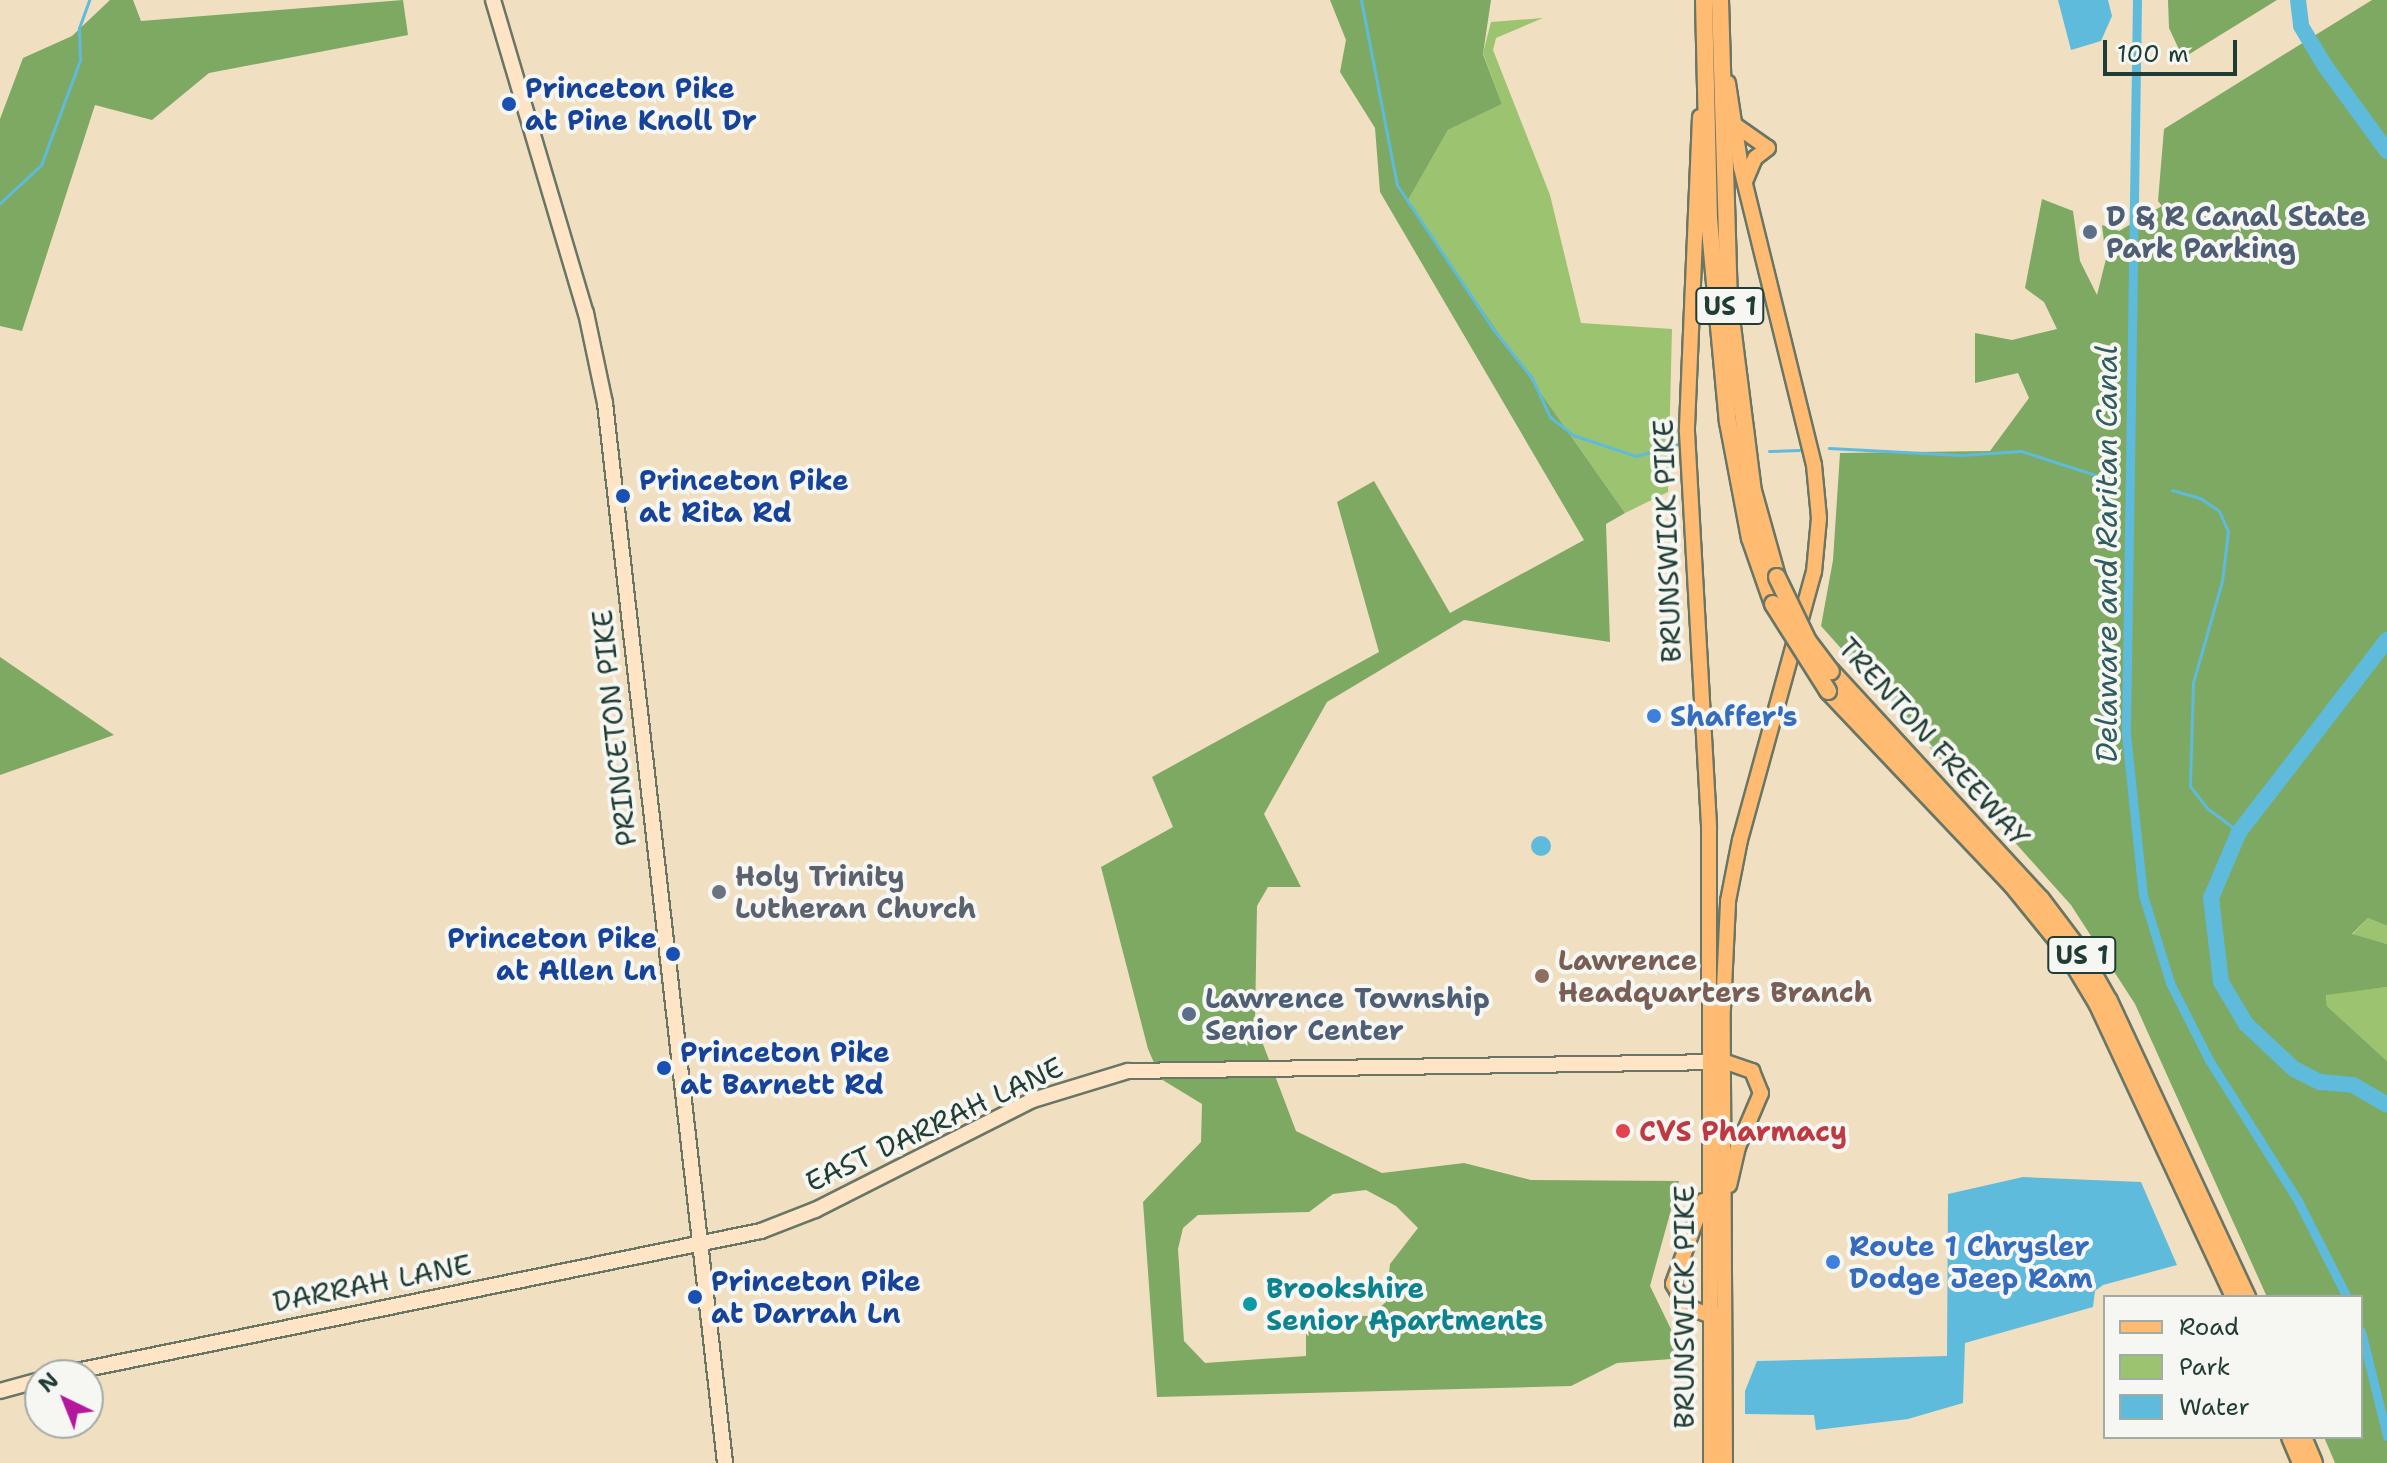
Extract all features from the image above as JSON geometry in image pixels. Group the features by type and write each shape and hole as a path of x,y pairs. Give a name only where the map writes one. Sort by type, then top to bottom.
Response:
{"highway":[{"name":"BRUNSWICK PIKE","path":"1702,90 1704,0"},
{"name":"BRUNSWICK PIKE","path":"1720,0 1720,31"},
{"name":"TRENTON FREEWAY","path":"1720,31 1729,302 1753,491 1777,577 1808,641 1831,671 2022,878 2081,952 2161,1108 2246,1295"},
{"name":"TRENTON FREEWAY","path":"1702,90 1728,422 1750,538 1773,604 1828,691 2012,885 2065,950 2098,1005 2233,1295"},
{"path":"2291,1439 2301,1463"},
{"path":"2304,1439 2314,1463"}],"main road":[{"name":"BRUNSWICK PIKE","path":"1711,1463 1710,1157 1725,936 1734,866 1814,572 1819,518 1814,465 1745,182 1720,31"},
{"name":"BRUNSWICK PIKE","path":"1702,90 1687,432 1709,819 1726,1296 1725,1463"},
{"path":"1735,125 1768,148 1755,158 1745,182"},
{"path":"1716,1062 1752,1071 1761,1093 1738,1147 1723,1216"},
{"path":"1710,1157 1702,1212 1673,1284 1686,1306 1711,1316"}],"street":[{"name":"PRINCETON PIKE","path":"493,0 586,313 605,403 698,1246 725,1463"},
{"name":"EAST DARRAH LANE","path":"698,1246 789,1222 1042,1096 1128,1071 1716,1062"},
{"name":"DARRAH LANE","path":"104,1366 698,1246"},
{"path":"0,1391 24,1384"}],"green space":[{"path":"110,0 133,0 141,21 403,0 408,35 209,73 152,120 95,105 22,331 0,326 0,119 23,58 72,36"},
{"path":"1330,0 1491,0 1483,54 1502,104 1448,130 1407,202 1625,513 1606,524 1610,642 1464,620 1327,702 1264,814 1301,887 1268,887 1257,906 1255,1023 1296,1131 1382,1173 1464,1163 1531,1180 1679,1181 1650,1286 1685,1358 1617,1363 1571,1386 1157,1397 1143,1202 1201,1142 1202,1104 1161,1079 1148,1049 1101,867 1173,827 1152,777 1379,652 1337,502 1374,481 1450,613 1584,540 1380,192 1375,128 1340,72 1346,40","holes":["1366,1190 1396,1206 1418,1228 1390,1264 1386,1302 1370,1316 1322,1315 1306,1328 1306,1356 1205,1363 1184,1341 1178,1249 1183,1228 1198,1215 1309,1212 1333,1194"]},
{"path":"2168,0 2277,0 2183,58 2169,28"},
{"path":"2372,0 2387,0 2387,926 2368,918 2352,934 2387,944 2387,987 2326,995 2327,1006 2387,1061 2387,1463 2335,1463 2325,1439 2363,1439 2363,1295 2266,1295 2135,1004 2071,905 1821,626 1833,560 1840,453 1990,451 2029,398 2018,373 1975,383 1975,333 2012,340 2057,329 2044,302 2025,288 2042,199 2073,211 2080,261 2097,295 2106,259 2102,225 2119,231 2162,206 2158,201 2164,129"},
{"path":"1543,18 1496,38 1493,50 1550,195 1581,323 1672,329 1668,492 1625,513 1407,202 1448,130 1502,104 1483,53 1491,22"},
{"path":"0,657 114,735 0,775"},
{"path":"2368,918 2387,926 2387,944 2352,935"},
{"path":"2387,987 2387,1061 2327,1006 2326,994"}],"water":[{"path":"2058,0 2108,0 2112,16 2101,41 2071,50"},
{"path":"1541,836 1548,839 1551,846 1548,853 1541,856 1534,853 1531,846 1534,839"},
{"path":"2023,1177 2141,1182 2177,1265 2103,1285 2095,1291 2093,1307 1965,1343 1963,1403 1908,1419 1816,1430 1814,1415 1745,1414 1745,1391 1757,1361 1947,1356 1948,1194"}],"waterway":[{"path":"0,203 41,165 80,60 79,28 89,0"},
{"path":"1361,0 1397,185 1493,329 1532,378 1550,417 1573,435 1636,456 1682,443"},
{"name":"Delaware and Raritan Canal","path":"2137,0 2126,734 2143,895 2170,983 2209,1060 2298,1201 2346,1295"},
{"path":"2298,0 2301,26 2325,66 2387,151"},
{"path":"1829,448 1961,455 2021,451 2099,476"},
{"path":"1769,451 1799,450"},
{"path":"2172,490 2200,498 2219,511 2228,531 2222,581 2193,683 2190,786 2207,808 2239,832"},
{"path":"2387,640 2239,832 2211,898 2221,982 2246,1024 2294,1069 2320,1082 2353,1085 2387,1105"},
{"name":"Delaware and Raritan Canal","path":"2363,1339 2387,1436"}],"place":[{"name":"Princeton Pike at Pine Knoll Dr","path":"509,104"},
{"name":"D & R Canal State Park Parking","path":"2090,232"},
{"name":"Princeton Pike at Rita Rd","path":"623,496"},
{"name":"Shaffer's","path":"1654,716"},
{"name":"Holy Trinity Lutheran Church","path":"719,892"},
{"name":"Princeton Pike at Allen Ln","path":"673,954"},
{"name":"Lawrence Headquarters Branch","path":"1542,976"},
{"name":"Lawrence Township Senior Center","path":"1189,1014"},
{"name":"Princeton Pike at Barnett Rd","path":"664,1068"},
{"name":"CVS Pharmacy","path":"1623,1131"},
{"name":"Route 1 Chrysler Dodge Jeep Ram","path":"1833,1262"},
{"name":"Princeton Pike at Darrah Ln","path":"695,1297"},
{"name":"Brookshire Senior Apartments","path":"1250,1304"}]}
